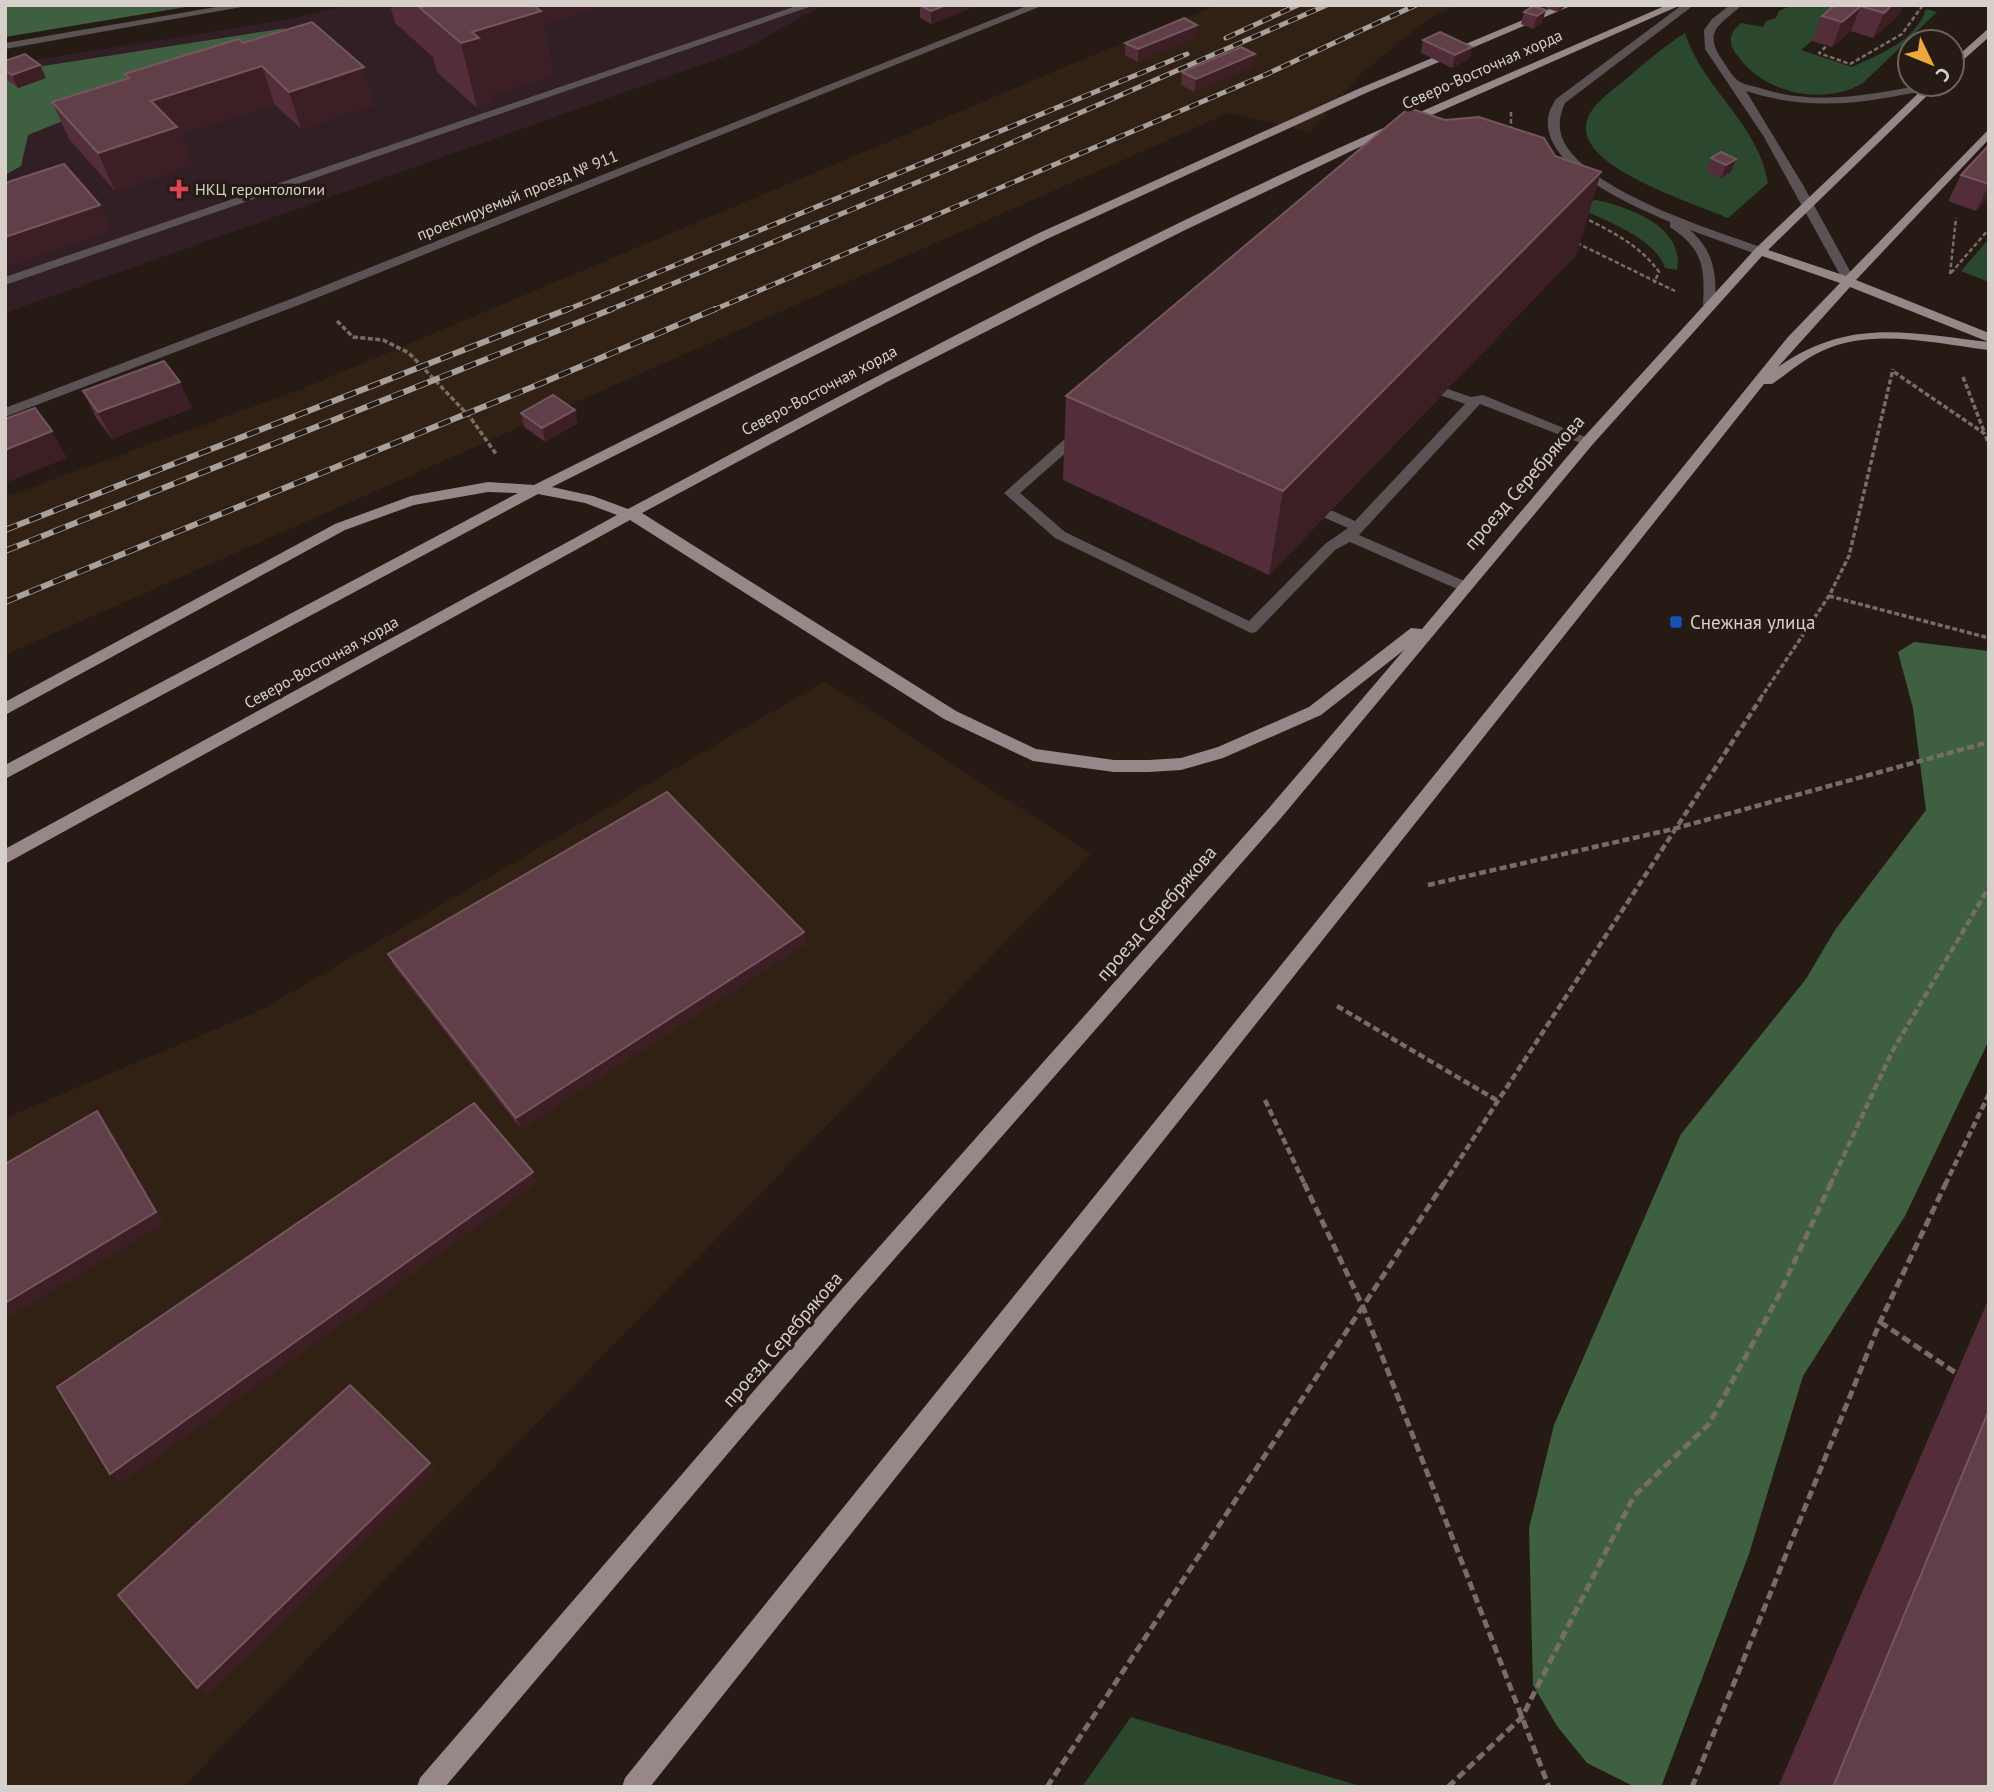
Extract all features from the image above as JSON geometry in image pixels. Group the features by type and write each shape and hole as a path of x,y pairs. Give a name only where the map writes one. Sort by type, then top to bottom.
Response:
{"main road":[{"name":"Северо-Восточная хорда","path":"5,773 597,457 1043,236 1362,91 1568,5"},
{"name":"Северо-Восточная хорда","path":"5,857 809,415 1180,227 1424,115 1676,5"},
{"path":"1966,52 1989,30"},
{"name":"проезд Серебрякова","path":"429,1787 847,1298 1275,813 1588,441 1760,251 1919,98"},
{"path":"634,1787 1793,340 1989,132"},
{"path":"1760,251 1850,282 1989,338"},
{"path":"1750,393 1816,349 1835,341 1888,337 1989,346"},
{"path":"5,709 340,527 411,501 488,487 545,490 566,494 640,518 950,715 1033,755 1114,766 1181,764 1223,752 1315,710 1444,610"}],"street":[{"path":"5,46 248,5"},
{"path":"5,281 810,5"},
{"name":"проектируемый проезд № 911","path":"5,413 300,300 1040,5"},
{"path":"1689,5 1560,101 1553,121 1558,144 1570,165 1682,229 1702,250 1710,264 1709,305"},
{"path":"1737,5 1713,23 1707,37 1711,50 1736,84 1810,203 1850,282"},
{"path":"1736,84 1783,99 1826,104 1896,93"},
{"path":"1625,198 1760,251"},
{"path":"1445,392 1473,403"},
{"path":"1094,422 1011,493 1060,535 1251,628 1330,547 1353,532 1478,398 1588,441"},
{"path":"1328,514 1353,532 1464,587"}],"path":[{"path":"1836,38 1819,53 1850,64 1889,45 1917,20 1923,5"},
{"path":"1956,214 1950,274 1989,229"},
{"path":"1574,236 1578,246"},
{"path":"1567,240 1654,283"},
{"path":"331,314 353,337 383,340 409,352 470,417 502,463"},
{"path":"1046,1787 1498,1101 1673,829 1829,596 1849,556 1894,373 1892,362"},
{"path":"1959,366 1989,445"},
{"path":"1894,373 1985,434"},
{"path":"1829,596 1989,638"},
{"path":"1428,885 1673,829 1989,742"},
{"path":"1448,1787 1522,1717 1634,1496 1709,1424 1778,1297 1892,1052 1989,887"},
{"path":"1337,1006 1498,1101"},
{"path":"1692,1787 1880,1322 1989,1094"},
{"path":"1265,1100 1363,1307 1549,1787"},
{"path":"1880,1322 1956,1373"}],"shaded area":[{"name":"НКЦ геронтологии","path":"348,5 823,5 743,50 5,313 5,65 296,18"},
{"path":"1218,5 1456,5 1427,20 1363,72 1310,132 1229,113 5,655 5,497 304,388"},
{"path":"825,681 1091,854 183,1787 5,1787 5,1118 261,1010"}],"green space":[{"path":"5,5 198,5 5,37"},
{"path":"1793,5 1855,5 1801,50 1852,67 1896,45 1896,51 1863,83 1848,90 1814,95 1780,88 1751,71 1733,49 1731,41 1733,32 1741,23 1763,27 1766,21 1776,18 1779,11"},
{"path":"1926,9 1937,12 1920,28 1915,28"},
{"path":"286,28 28,135 21,166 5,175 5,72"},
{"path":"1685,33 1704,71 1754,142 1768,183 1728,218 1668,194 1621,171 1590,143 1586,127 1587,119 1601,100 1654,55"},
{"path":"1597,200 1639,214 1664,231 1673,242 1677,255 1677,270 1665,268 1659,256 1637,237 1568,203"},
{"path":"1989,239 1989,282 1961,271"},
{"path":"1914,642 1989,651 1989,1040 1905,1216 1803,1376 1749,1554 1661,1787 1635,1787 1587,1763 1557,1726 1533,1685 1529,1528 1554,1425 1681,1134 1806,979 1835,930 1926,810 1913,708 1898,652"},
{"path":"1131,1717 1363,1787 1082,1787"}],"building":[{"path":"429,5 533,5 541,11 472,32 479,38 461,43 420,8"},
{"path":"920,5 946,5 931,11"},
{"path":"1835,5 1892,5 1884,13 1861,6 1842,22 1822,16"},
{"path":"1533,6 1546,10 1537,16 1524,12"},
{"path":"1184,18 1197,25 1138,49 1125,43"},
{"path":"312,22 364,67 289,92 262,66 151,101 177,127 98,153 52,102 129,78 124,74 239,39 243,43"},
{"path":"1440,32 1472,47 1455,55 1423,40"},
{"path":"1241,47 1255,54 1196,79 1182,72"},
{"path":"25,54 40,65 12,75 5,70 5,61"},
{"path":"1409,108 1445,120 1479,117 1544,138 1555,156 1601,172 1283,491 1066,396"},
{"path":"1989,145 1989,184 1961,175"},
{"path":"1721,152 1736,159 1726,165 1711,158"},
{"path":"64,164 100,205 5,237 5,183"},
{"path":"164,361 180,382 98,412 83,391"},
{"path":"553,395 575,410 542,428 521,413"},
{"path":"35,408 52,431 5,450 5,419"},
{"path":"667,792 804,932 516,1118 388,954"},
{"path":"474,1103 533,1172 110,1474 57,1387"},
{"path":"97,1111 156,1212 5,1303 5,1164"},
{"path":"350,1385 430,1463 197,1688 118,1595"},
{"path":"1989,1410 1989,1787 1833,1787"}],"railway":[{"path":"1226,38 1298,5"},
{"path":"607,311 995,150 1327,5"},
{"path":"711,311 1267,74 1416,5"},
{"path":"564,311 1187,54"},
{"path":"5,530 568,309"},
{"path":"607,311 612,309"},
{"path":"5,602 542,383 715,309"},
{"path":"5,551 607,311"}],"place":[{"name":"НКЦ геронтологии","path":"179,189"},
{"name":"Снежная улица","path":"1676,622"}]}
